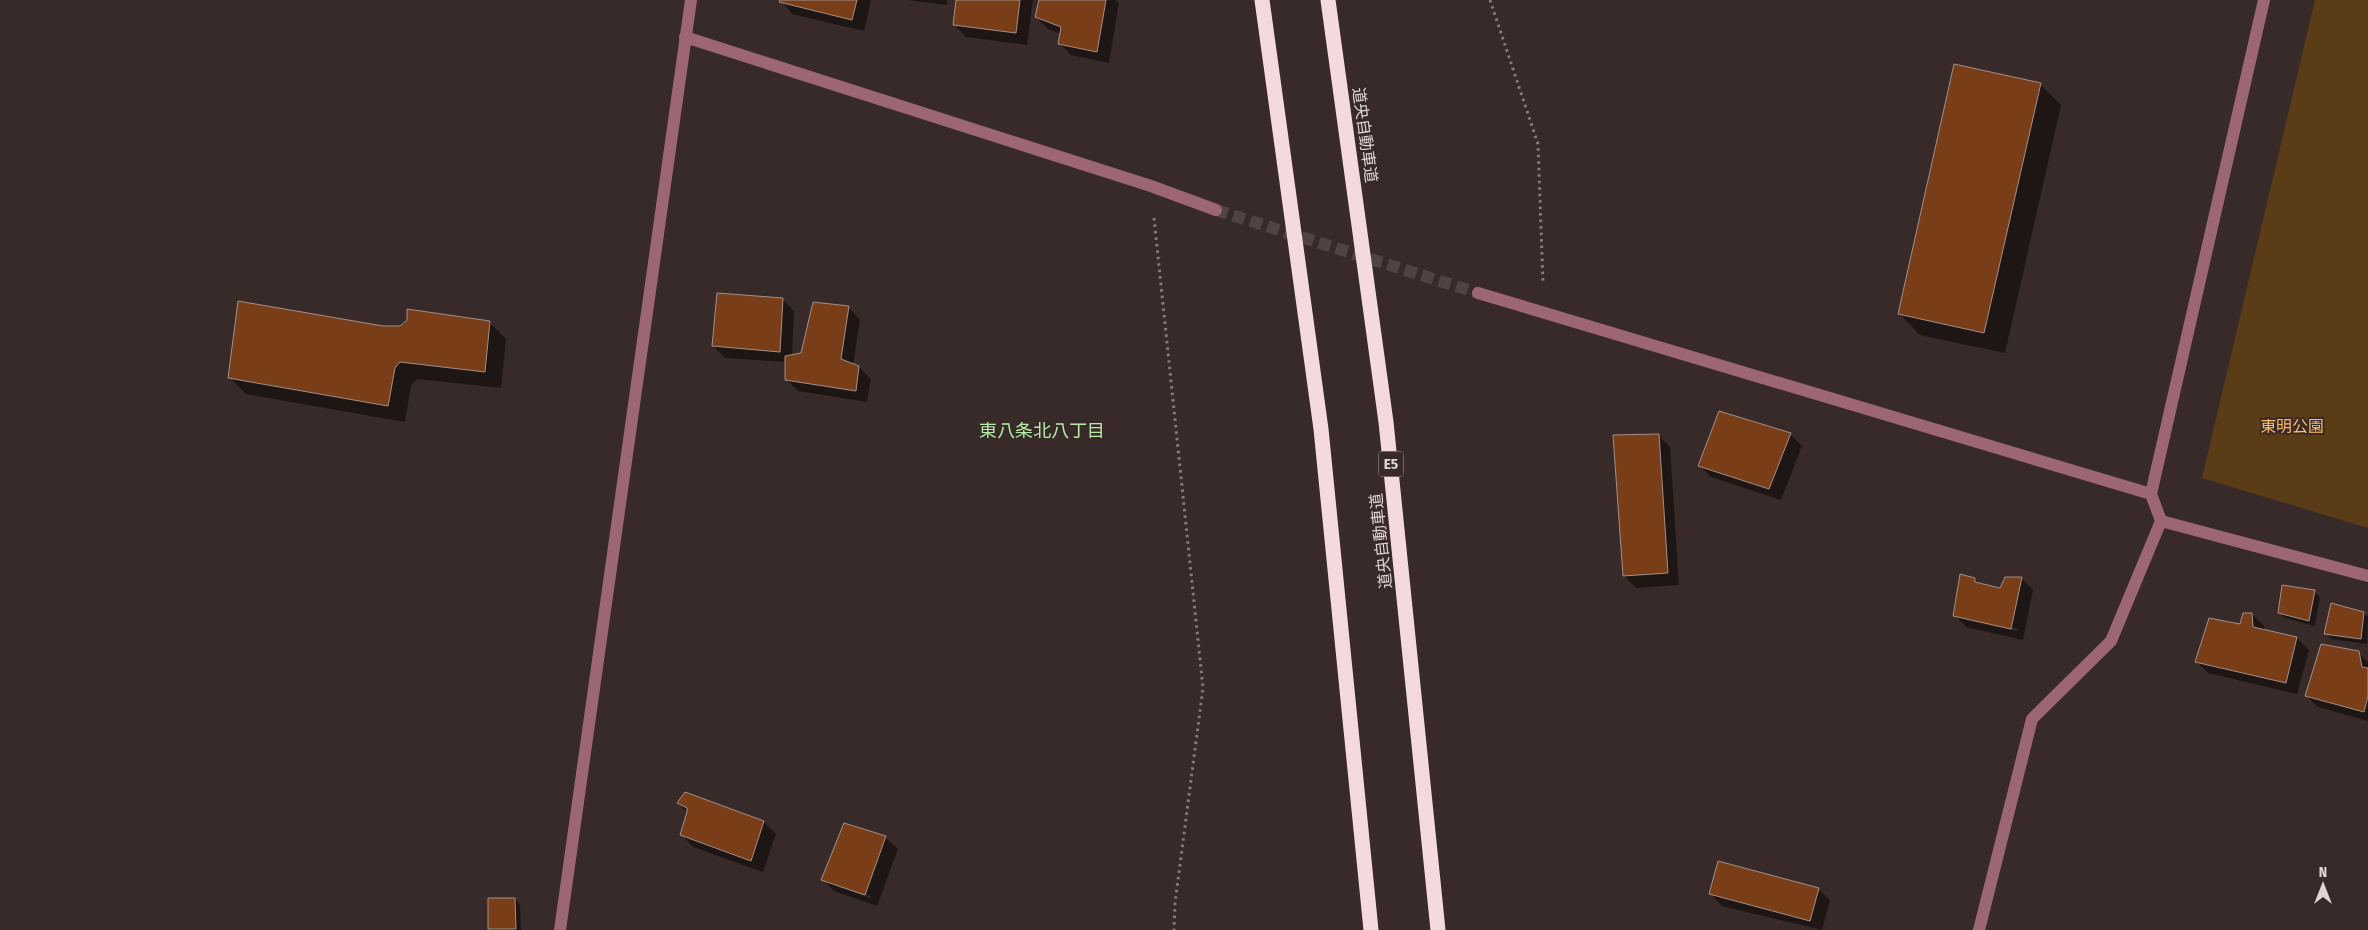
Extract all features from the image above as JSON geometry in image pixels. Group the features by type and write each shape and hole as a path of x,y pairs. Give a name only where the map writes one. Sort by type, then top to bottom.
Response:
{"highway":[{"path":"1262,0 1321,429 1371,930"},
{"name":"道央自動車道","path":"1328,0 1386,422 1438,930"}],"street":[{"path":"560,930 691,0"},
{"path":"1979,930 2032,719 2112,641 2161,522 2151,494 2264,0"},
{"path":"685,37 1151,186 1216,210"},
{"path":"1478,293 2151,494"},
{"path":"2161,522 2368,576"}],"path":[{"path":"1490,0 1538,144 1544,312"},
{"path":"1151,186 1204,688 1175,903 1174,930"}],"green space":[{"name":"東明公園","path":"2315,0 2368,0 2368,528 2202,478"}],"building":[{"path":"780,0 857,0 852,20 779,2"},
{"path":"956,0 1020,0 1016,33 953,25"},
{"path":"1039,0 1106,0 1097,52 1058,44 1061,27 1035,17"},
{"path":"1954,64 2041,83 1984,333 1898,314"},
{"path":"717,293 783,298 780,352 712,346"},
{"path":"238,301 383,326 400,326 407,320 407,309 490,321 485,372 400,362 395,368 388,406 228,378"},
{"path":"813,302 849,306 841,359 859,366 856,391 785,380 785,356 801,353"},
{"path":"1719,411 1791,433 1769,489 1698,466"},
{"path":"1659,434 1668,573 1623,576 1613,435"},
{"path":"1960,574 1975,578 1975,582 2000,588 2005,577 2022,577 2011,629 1953,616"},
{"path":"2282,585 2315,590 2309,621 2278,613"},
{"path":"2331,603 2364,612 2361,639 2324,634"},
{"path":"2243,613 2252,613 2253,627 2297,637 2286,683 2195,662 2209,618 2240,624"},
{"path":"2321,644 2359,651 2362,667 2368,668 2368,696 2364,712 2305,696"},
{"path":"685,792 764,821 751,861 680,835 687,808 677,803"},
{"path":"844,823 886,836 865,895 821,880"},
{"path":"1718,861 1819,888 1810,921 1709,894"},
{"path":"488,898 515,898 516,929 488,929"}],"tunnel":[{"path":"1216,210 1478,293"}],"district":[{"name":"東八条北八丁目","path":"1042,431"}]}
